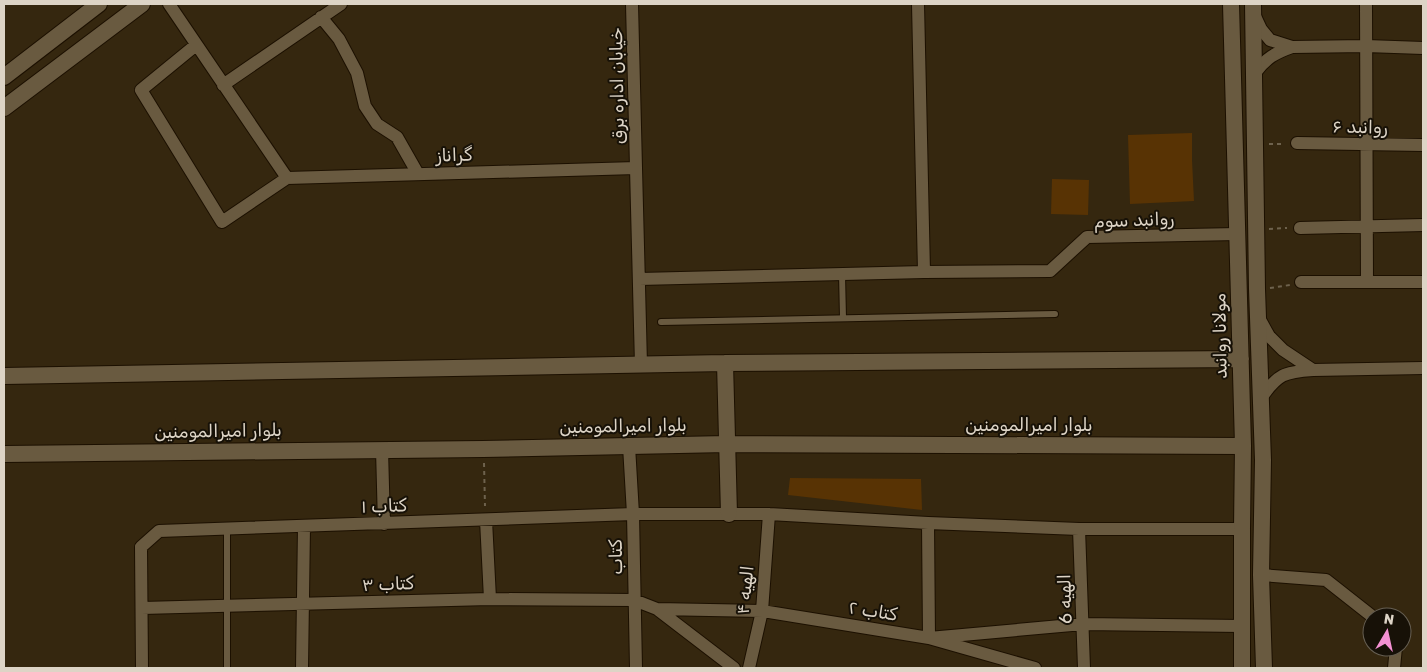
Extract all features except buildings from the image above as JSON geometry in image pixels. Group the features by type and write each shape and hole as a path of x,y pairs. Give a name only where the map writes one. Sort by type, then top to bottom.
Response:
{"street":[{"path":"4,77 99,4"},
{"path":"4,108 142,4"},
{"path":"168,4 287,178 222,222 141,90 196,45"},
{"path":"223,84 341,4"},
{"name":"خیابان اداره برق","path":"632,4 636,168"},
{"path":"918,4 924,272"},
{"name":"مولانا روانبد","path":"1231,4 1243,446 1242,668"},
{"path":"1366,4 1367,282"},
{"path":"1254,8 1261,29 1270,40 1292,47"},
{"path":"1254,8 1257,289 1263,460 1261,575 1264,668"},
{"path":"321,18 339,38 357,73 365,106 377,124 397,137 418,174"},
{"path":"1255,74 1269,57 1281,50 1292,47 1366,46 1423,48"},
{"name":"روانبد ۶","path":"1297,143 1423,146"},
{"path":"1235,144 1256,144"},
{"path":"636,168 641,364"},
{"name":"گراناز","path":"287,178 636,168"},
{"path":"1300,228 1423,226"},
{"name":"روانبد سوم","path":"640,279 1050,271 1087,237 1238,234"},
{"path":"1301,282 1423,282"},
{"path":"1240,318 1259,318"},
{"path":"1259,318 1269,336 1283,350 1313,370"},
{"path":"4,376 641,364 1241,358"},
{"path":"725,363 729,514"},
{"path":"1261,398 1279,377 1295,371 1423,368"},
{"path":"1242,398 1261,398"},
{"name":"بلوار امیرالمومنین","path":"4,454 726,444 1243,446"},
{"name":"کتاب","path":"629,446 633,514 636,668"},
{"path":"382,449 384,524"},
{"name":"کتاب ۱","path":"142,608 141,547 159,531 633,514 769,514 1079,529 1242,529"},
{"name":"الهیه ۴","path":"749,668 762,611 769,514"},
{"path":"486,520 490,599"},
{"path":"928,523 929,638 1035,668"},
{"path":"302,668 304,527"},
{"name":"الهیه 6","path":"1079,529 1084,668"},
{"path":"1261,575 1326,580 1362,608"},
{"name":"کتاب ۳","path":"142,608 490,599 634,600"},
{"path":"634,600 657,609 734,668"},
{"path":"142,608 142,668"},
{"name":"کتاب ۲","path":"657,609 762,611 929,638 1083,624 1241,626"}],"lane":[{"path":"842,274 843,318"},
{"path":"661,322 1056,314"},
{"path":"227,530 227,668"}],"path":[{"path":"1256,144 1297,143"},
{"path":"1257,229 1300,228"},
{"path":"1257,289 1282,287 1301,282"},
{"path":"483,448 486,520"}]}
